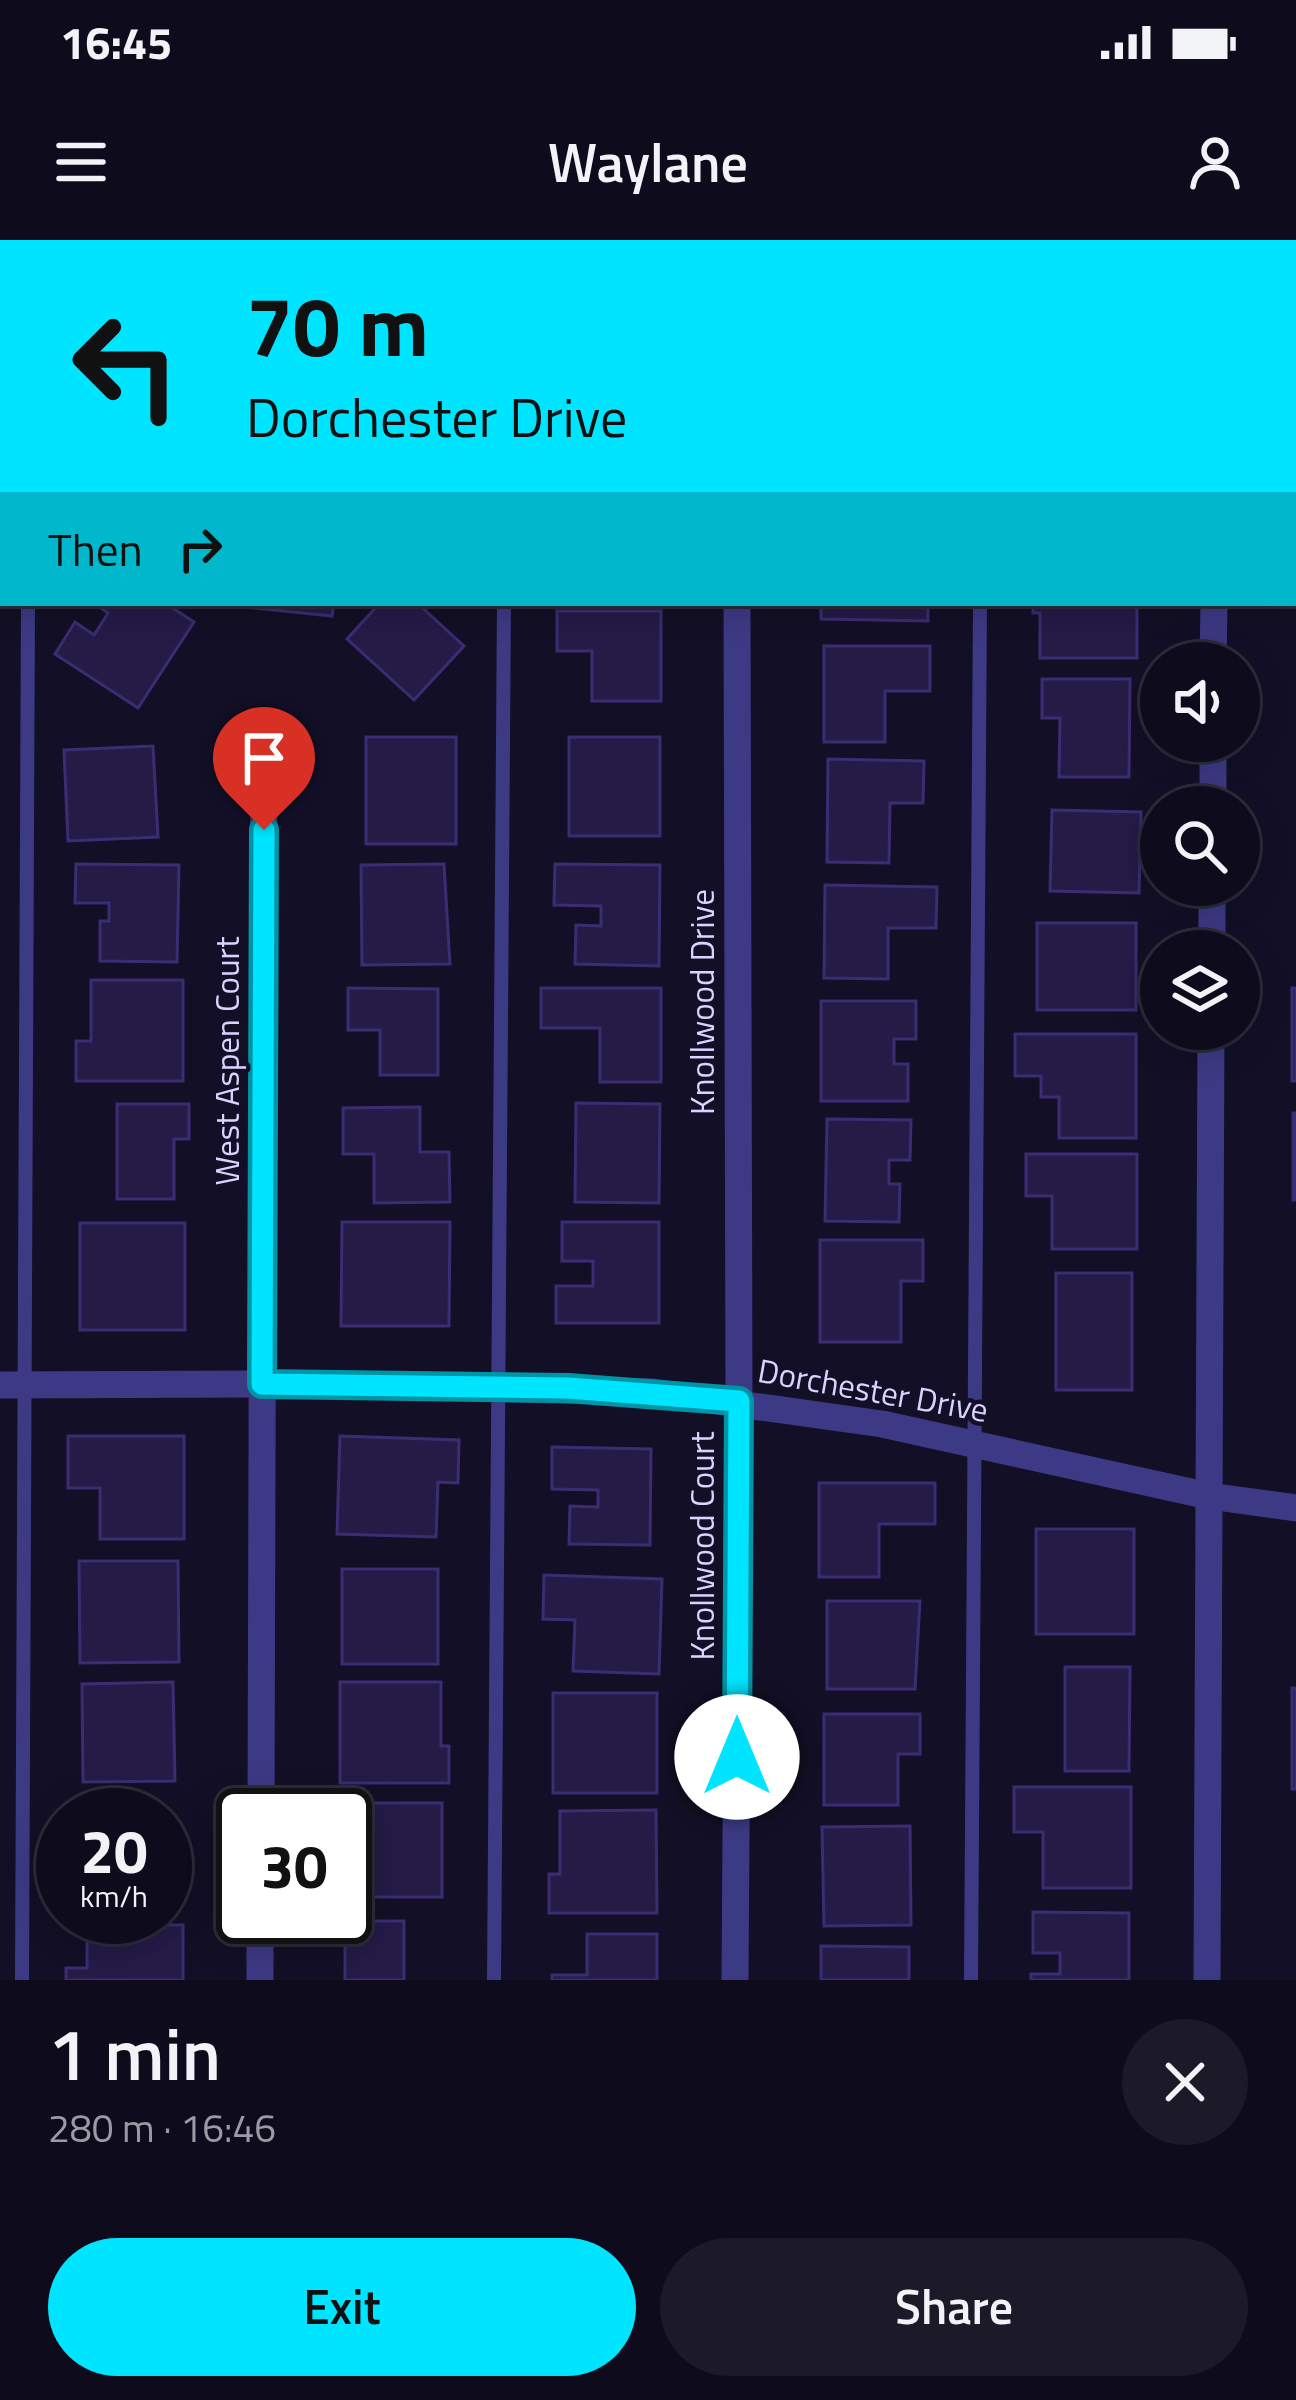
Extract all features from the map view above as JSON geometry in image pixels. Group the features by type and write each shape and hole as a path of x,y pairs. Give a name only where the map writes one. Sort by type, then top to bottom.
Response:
{"street":[{"name":"Knollwood Drive","path":"737,606 739,1401"},
{"path":"1214,606 1214,642"},
{"name":"West Aspen Court","path":"261,1788 264,737"},
{"path":"1207,1980 1211,1050"},
{"name":"Dorchester Drive","path":"11,1385 262,1384 653,1392 739,1401 976,1443 1208,1496 1296,1508"},
{"name":"Knollwood Court","path":"735,1980 739,1401"},
{"path":"260,1944 260,1980"}],"lane":[{"path":"22,1980 11,1385 28,606"},
{"path":"494,1980 504,606"},
{"path":"971,1980 980,606"}],"building":[{"path":"98,606 170,606 194,622 138,708 55,654 75,622 94,635 108,613"},
{"path":"235,606 334,606 332,616"},
{"path":"377,606 420,606 464,646 414,700 347,639"},
{"path":"821,606 928,606 928,621 821,619"},
{"path":"1033,606 1137,606 1137,658 1040,658 1040,613 1033,613"},
{"path":"557,611 661,611 661,701 592,701 592,651 557,651"},
{"path":"824,646 930,646 930,691 885,691 885,742 824,742"},
{"path":"1042,679 1130,679 1129,777 1059,777 1060,718 1042,718"},
{"path":"366,737 456,737 456,844 366,844"},
{"path":"569,737 660,737 660,836 569,836"},
{"path":"153,746 158,837 68,841 64,750"},
{"path":"828,759 924,761 923,803 890,803 889,863 827,862"},
{"path":"1052,810 1140,812 1139,893 1050,891"},
{"path":"76,864 179,865 177,962 100,961 100,921 109,921 109,903 75,903"},
{"path":"444,864 450,964 362,965 361,865"},
{"path":"555,864 660,865 659,966 575,964 576,925 601,926 601,906 554,905"},
{"path":"825,885 937,887 936,928 888,928 888,979 824,978"},
{"path":"1037,923 1136,923 1136,1010 1037,1010"},
{"path":"91,980 183,980 183,1081 76,1081 76,1041 91,1041"},
{"path":"348,988 438,989 438,1075 380,1075 380,1030 348,1030"},
{"path":"541,988 661,988 661,1082 600,1082 600,1028 541,1028"},
{"path":"1292,988 1296,988 1296,1081 1292,1081"},
{"path":"821,1001 916,1001 916,1039 894,1039 894,1064 908,1064 908,1101 821,1101"},
{"path":"1015,1034 1136,1034 1136,1138 1059,1138 1059,1097 1041,1097 1041,1076 1015,1076"},
{"path":"576,1103 660,1104 659,1203 575,1202"},
{"path":"117,1104 189,1104 189,1139 174,1139 174,1199 117,1199"},
{"path":"420,1107 420,1152 449,1152 450,1202 374,1203 374,1154 343,1154 343,1108"},
{"path":"1296,1113 1296,1200 1293,1200"},
{"path":"827,1119 911,1120 910,1160 889,1160 889,1184 900,1184 899,1222 825,1221"},
{"path":"1026,1154 1137,1154 1137,1249 1052,1249 1052,1196 1026,1196"},
{"path":"342,1222 450,1222 449,1326 341,1326"},
{"path":"562,1222 659,1222 659,1323 556,1323 556,1286 593,1286 593,1261 562,1261"},
{"path":"80,1223 185,1223 185,1330 80,1330"},
{"path":"820,1240 923,1240 923,1281 901,1281 901,1342 820,1342"},
{"path":"1056,1273 1132,1273 1132,1390 1056,1390"},
{"path":"68,1436 184,1436 184,1539 100,1539 100,1488 68,1488"},
{"path":"340,1436 459,1440 458,1483 438,1482 436,1537 337,1534"},
{"path":"552,1447 651,1449 650,1545 569,1544 570,1506 598,1507 598,1490 552,1489"},
{"path":"819,1483 935,1483 935,1524 879,1524 879,1577 819,1577"},
{"path":"1036,1529 1134,1529 1134,1634 1036,1634"},
{"path":"79,1561 178,1561 179,1662 80,1663"},
{"path":"342,1569 438,1569 438,1664 342,1664"},
{"path":"544,1575 662,1579 659,1674 573,1671 575,1620 543,1619"},
{"path":"827,1601 920,1601 915,1689 827,1689"},
{"path":"1065,1667 1130,1667 1129,1771 1065,1771"},
{"path":"173,1682 175,1781 83,1782 82,1684"},
{"path":"340,1682 441,1682 441,1746 449,1746 449,1783 340,1783"},
{"path":"1292,1688 1296,1688 1296,1789 1292,1789"},
{"path":"553,1693 657,1693 657,1793 553,1793"},
{"path":"824,1714 920,1714 920,1754 898,1754 898,1805 824,1805"},
{"path":"1014,1787 1131,1787 1131,1888 1043,1888 1043,1832 1014,1832"},
{"path":"372,1803 442,1803 442,1897 372,1897"},
{"path":"656,1810 657,1913 549,1913 549,1874 560,1874 560,1811"},
{"path":"910,1826 911,1925 824,1926 822,1827"},
{"path":"1033,1912 1129,1913 1129,1980 1031,1980 1031,1974 1060,1974 1060,1953 1033,1953"},
{"path":"372,1921 404,1921 404,1980 345,1980 345,1944 372,1944"},
{"path":"587,1934 657,1934 657,1980 552,1980 552,1975 587,1975"},
{"path":"87,1944 183,1944 183,1980 66,1980 66,1968 87,1968"},
{"path":"821,1946 909,1947 909,1980 821,1980"}],"route":[{"path":"264,830 262,1384 568,1388 739,1401 737,1757"}]}
